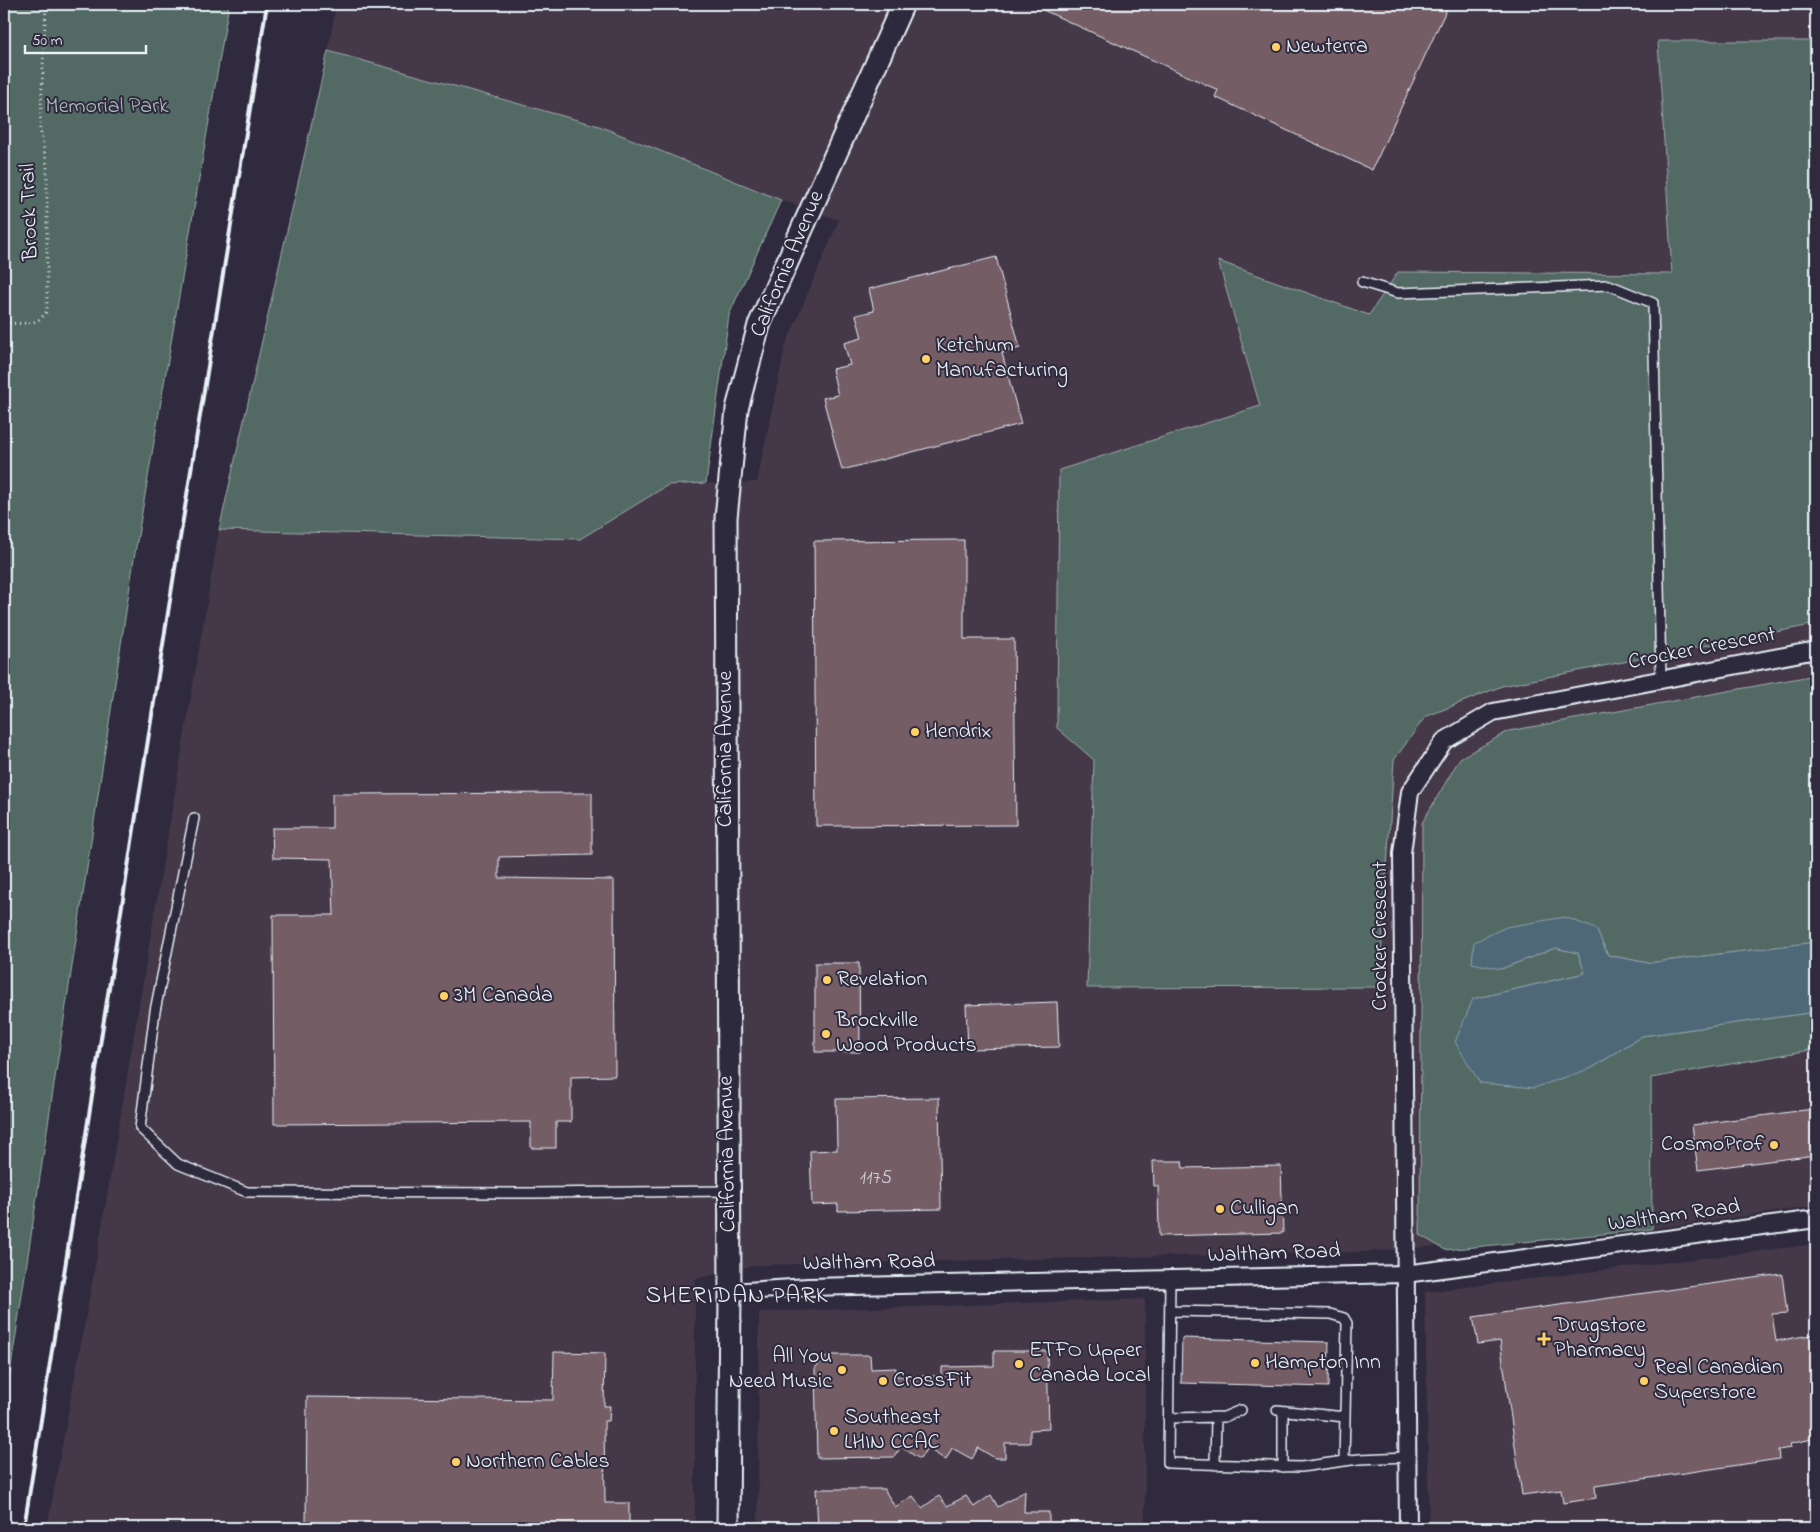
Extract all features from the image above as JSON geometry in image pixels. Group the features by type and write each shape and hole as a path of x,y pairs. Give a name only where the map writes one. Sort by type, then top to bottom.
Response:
{"street":[{"name":"California Avenue","path":"728,1528 730,1292 726,518 738,409 759,325 846,126 903,4"},
{"name":"Crocker Crescent","path":"1408,1528 1402,853 1410,792 1444,741 1492,712 1816,650"},
{"name":"Waltham Road","path":"730,1292 808,1287 1405,1274 1816,1219"}],"lane":[{"path":"1362,282 1398,293 1609,284 1653,303 1661,679"},
{"path":"194,818 155,1011 140,1128 178,1164 247,1192 532,1193 728,1190"},
{"path":"1170,1279 1168,1463 1301,1467 1344,1461 1407,1457"},
{"path":"1170,1311 1330,1314 1344,1318 1347,1323 1344,1461"},
{"path":"1168,1418 1224,1417 1241,1410"},
{"path":"1282,1467 1280,1410 1345,1417"},
{"path":"1215,1465 1216,1417"}],"path":[{"name":"Brock Trail","path":"4,323 37,322 43,318 46,310 48,244 47,166 40,128 46,4"}],"shaded area":[{"path":"336,4 1816,4 1816,1206 1652,1229 1363,1252 756,1265 695,1279 695,1528 47,1528 95,1267 219,530 580,539 668,485 757,482 785,347 839,220 781,200 599,126 328,51"},
{"path":"1816,1244 1816,1528 1429,1528 1425,1292"},
{"path":"1145,1299 1145,1528 758,1528 759,1312"}],"green space":[{"name":"Memorial Park","path":"4,4 229,4 134,559 4,1413"},
{"path":"1658,41 1816,41 1816,624 1502,686 1425,717 1394,760 1379,987 1087,988 1094,760 1057,728 1059,470 1260,406 1218,261 1369,315 1398,272 1672,274"},
{"path":"328,51 599,126 781,200 729,315 706,483 668,485 580,539 219,530"},
{"path":"1816,675 1816,942 1648,963 1608,955 1596,929 1501,969 1555,948 1578,953 1585,973 1473,999 1592,1068 1642,1036 1816,1012 1816,1049 1651,1078 1652,1229 1445,1250 1420,1235 1422,823 1460,758 1509,731"}],"water":[{"path":"1565,917 1596,929 1608,955 1648,963 1816,942 1816,1012 1642,1036 1592,1068 1534,1088 1480,1083 1455,1042 1473,999 1585,973 1578,953 1555,948 1501,969 1472,963 1474,942 1506,927"}],"building":[{"name":"Newterra","path":"1030,4 1449,4 1372,170 1215,97 1218,90"},
{"name":"Ketchum Manufacturing","path":"996,257 1020,348 1002,353 1021,424 842,470 823,398 838,395 832,369 850,365 844,343 862,338 856,315 874,311 869,289"},
{"name":"Hendrix","path":"964,540 964,639 1014,639 1016,825 816,826 814,541"},
{"name":"3M Canada","path":"592,793 592,855 499,857 499,878 614,880 615,1076 571,1077 571,1122 556,1122 556,1148 531,1148 531,1122 274,1124 273,915 334,915 332,859 273,858 272,828 332,828 332,794"},
{"path":"815,963 859,963 860,1052 815,1052"},
{"path":"1057,1002 1059,1047 968,1049 966,1005"},
{"path":"939,1098 941,1209 838,1211 838,1204 812,1205 810,1151 837,1150 836,1099"},
{"path":"1813,1109 1816,1155 1698,1170 1692,1125"},
{"name":"Culligan","path":"1153,1161 1182,1161 1183,1168 1281,1166 1283,1233 1159,1236 1158,1186 1154,1186"},
{"name":"Real Canadian Superstore","path":"1782,1274 1787,1313 1772,1314 1776,1341 1816,1334 1816,1438 1790,1444 1791,1448 1778,1450 1779,1459 1595,1486 1596,1498 1563,1503 1561,1490 1522,1495 1500,1341 1478,1344 1473,1317"},
{"name":"Hampton Inn","path":"1182,1338 1329,1342 1328,1387 1181,1383"},
{"path":"994,1351 1047,1351 1049,1429 1030,1430 1030,1443 1005,1443 1005,1458 995,1458 978,1448 972,1459 952,1448 946,1460 927,1448 920,1459 901,1447 894,1457 817,1458 815,1368 828,1355 870,1355 871,1369 896,1368 896,1376 942,1376 942,1367 994,1366"},
{"name":"Northern Cables","path":"554,1352 605,1353 604,1406 610,1406 609,1421 604,1421 605,1503 629,1503 629,1528 306,1528 307,1397 553,1400"},
{"path":"816,1489 884,1489 895,1507 913,1496 922,1508 939,1496 947,1506 966,1496 974,1507 991,1495 998,1507 1025,1491 1024,1512 1049,1512 1049,1528 818,1528"}],"waterway":[{"path":"4,16 7,4"}],"railway":[{"path":"24,1528 173,581 267,4"}],"place":[{"name":"Newterra","path":"1276,47"},
{"name":"Ketchum Manufacturing","path":"926,359"},
{"name":"Hendrix","path":"915,732"},
{"name":"Revelation","path":"827,980"},
{"name":"3M Canada","path":"444,996"},
{"name":"Brockville Wood Products","path":"826,1034"},
{"name":"CosmoProf","path":"1774,1145"},
{"name":"Culligan","path":"1220,1209"},
{"name":"Drugstore Pharmacy","path":"1544,1339"},
{"name":"Hampton Inn","path":"1255,1363"},
{"name":"ETFO Upper Canada Local","path":"1019,1364"},
{"name":"All You Need Music","path":"842,1370"},
{"name":"CrossFit","path":"883,1381"},
{"name":"Real Canadian Superstore","path":"1644,1381"},
{"name":"Southeast LHIN CCAC","path":"834,1431"},
{"name":"Northern Cables","path":"456,1462"}],"district":[{"name":"SHERIDAN PARK","path":"737,1296"}]}
